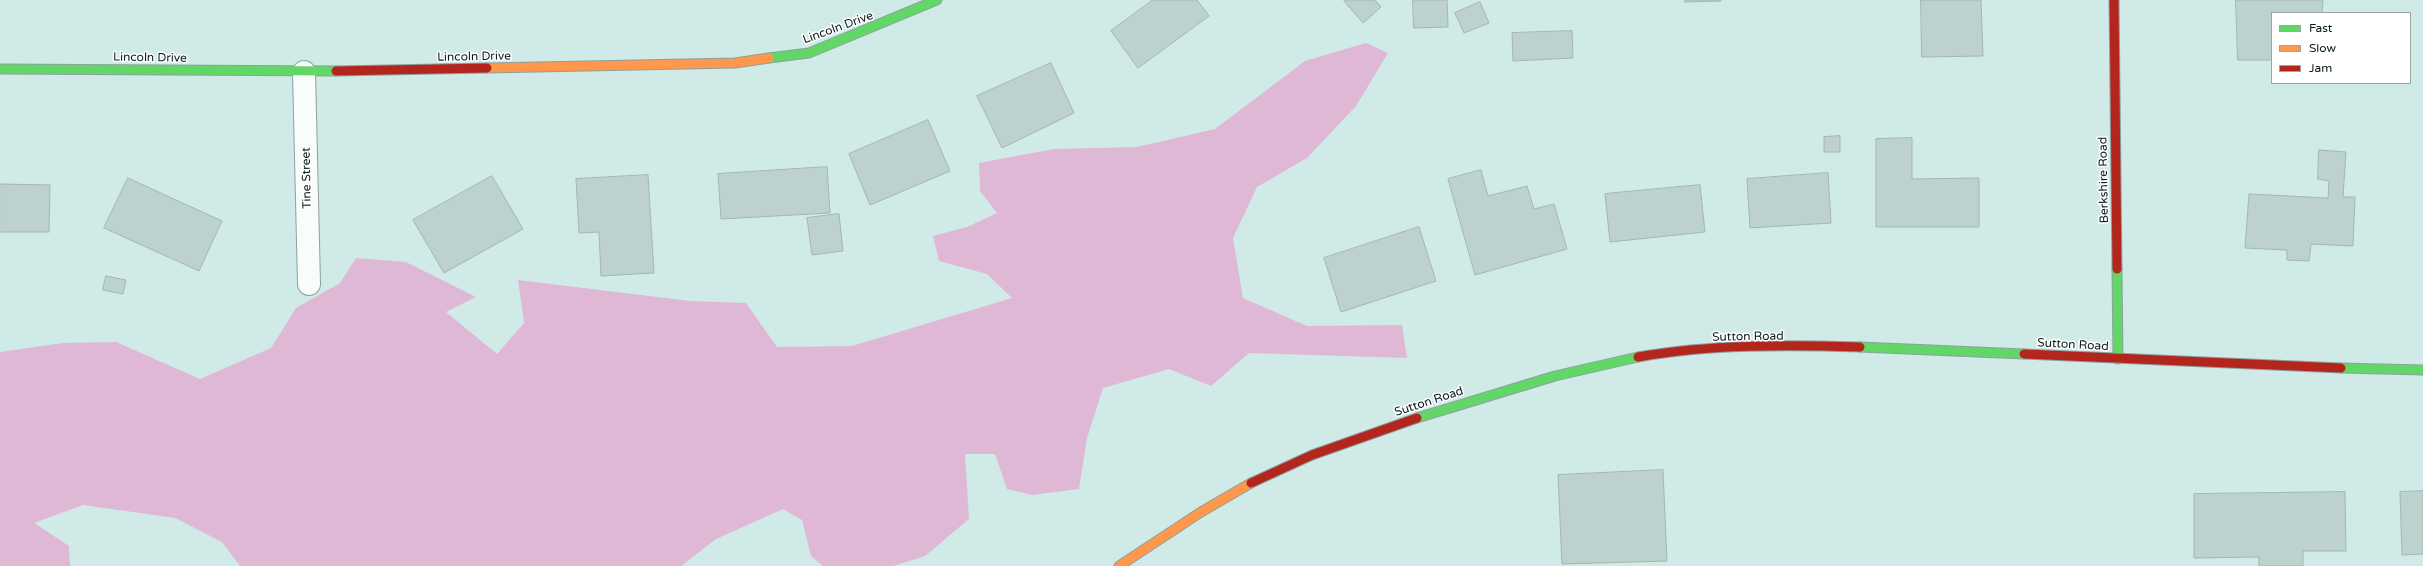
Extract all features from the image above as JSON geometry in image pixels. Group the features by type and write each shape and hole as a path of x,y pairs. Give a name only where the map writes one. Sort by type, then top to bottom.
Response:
{"street":[{"name":"Lincoln Drive","path":"0,69 304,72 735,63 809,53 937,0"},
{"name":"Berkshire Road","path":"2114,0 2118,359"},
{"name":"Tine Street","path":"304,72 309,284"},
{"name":"Sutton Road","path":"1119,566 1222,500 1288,465 1420,417 1557,375 1619,360 1671,352 1730,348 1869,348 2423,370"}],"shaded area":[{"path":"1366,43 1388,53 1356,106 1307,158 1257,187 1233,238 1243,298 1307,326 1402,325 1407,358 1249,353 1211,386 1169,369 1103,388 1087,438 1079,489 1032,495 1007,489 995,454 965,454 969,519 925,556 893,566 823,566 811,556 802,520 783,509 716,539 681,566 240,566 222,542 175,518 83,505 34,523 69,546 70,566 0,566 0,352 63,343 116,342 200,379 271,348 296,308 340,283 356,258 406,262 476,297 446,312 497,354 524,323 518,280 690,301 746,303 777,347 852,346 1012,298 987,274 939,261 933,236 967,227 997,213 980,191 979,163 1054,149 1137,147 1215,129 1305,61"}],"building":[{"path":"1153,0 1197,0 1209,16 1138,68 1111,31"},
{"path":"1375,0 1381,7 1363,23 1344,1"},
{"path":"1413,0 1447,0 1448,27 1414,28"},
{"path":"1685,0 1721,0 1721,1 1685,2"},
{"path":"1921,0 1981,0 1983,56 1922,57"},
{"path":"2236,0 2323,0 2322,12 2271,12 2271,60 2238,60"},
{"path":"1480,2 1489,23 1464,33 1455,13"},
{"path":"1572,31 1573,58 1513,61 1512,33"},
{"path":"1051,63 1074,113 1002,148 977,96"},
{"path":"928,120 950,171 870,205 849,154"},
{"path":"1840,136 1840,152 1824,152 1824,137"},
{"path":"1912,138 1912,179 1979,178 1979,227 1876,227 1876,139"},
{"path":"2319,150 2346,152 2343,197 2355,197 2353,246 2311,244 2309,261 2287,260 2287,250 2245,248 2249,194 2328,198 2329,181 2318,179"},
{"path":"827,167 830,213 721,219 718,174"},
{"path":"1481,170 1488,196 1527,186 1534,209 1554,204 1567,249 1475,275 1448,179"},
{"path":"1828,173 1831,223 1750,228 1747,179"},
{"path":"648,175 654,273 601,276 599,232 579,233 576,179"},
{"path":"492,176 523,229 444,273 413,220"},
{"path":"128,178 222,221 199,271 104,228"},
{"path":"0,184 50,185 49,232 0,232"},
{"path":"1700,185 1705,232 1610,242 1605,194"},
{"path":"839,214 843,251 812,255 807,218"},
{"path":"1419,227 1436,281 1341,312 1324,258"},
{"path":"106,276 126,280 123,294 103,290"},
{"path":"1663,470 1667,561 1562,564 1558,475"},
{"path":"2423,491 2423,554 2402,555 2400,492"},
{"path":"2345,492 2346,551 2303,551 2303,566 2259,566 2259,557 2194,558 2194,494"}],"traffic: fast":[{"path":"769,58 809,53 937,0"},
{"path":"0,69 336,71"},
{"path":"2117,269 2118,359"},
{"path":"1860,347 2024,354"},
{"path":"1417,418 1555,376 1638,357"},
{"path":"2341,368 2423,370"}],"traffic: slow":[{"path":"487,68 735,63 769,58"},
{"path":"1119,566 1201,512 1251,483"}],"traffic: jam":[{"path":"2114,0 2117,269"},
{"path":"336,71 487,68"},
{"path":"1638,357 1693,350 1749,346 1860,347"},
{"path":"2024,354 2341,368"},
{"path":"1251,483 1312,455 1417,418"}]}
